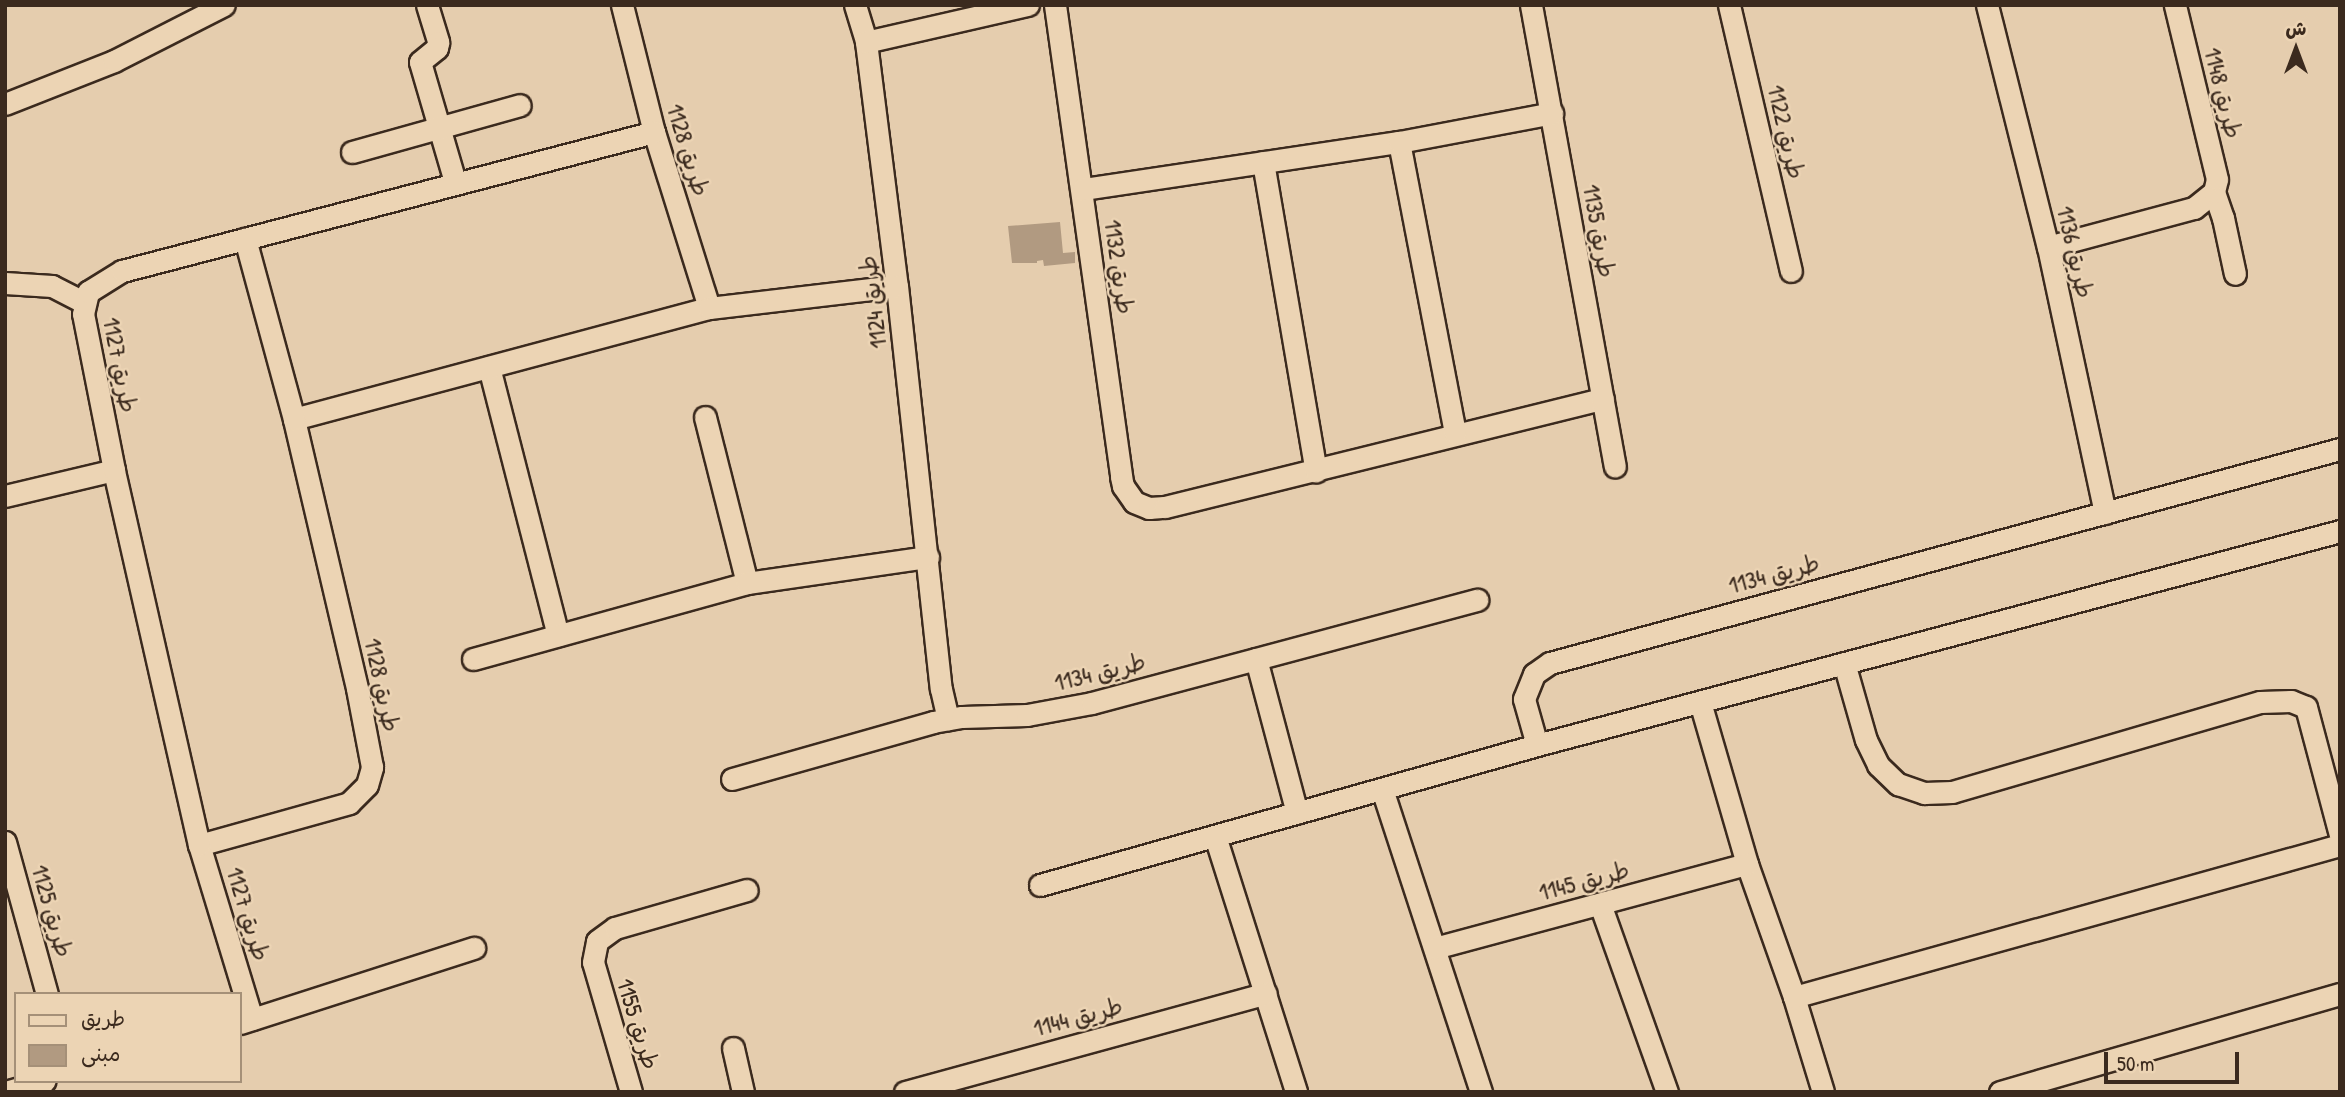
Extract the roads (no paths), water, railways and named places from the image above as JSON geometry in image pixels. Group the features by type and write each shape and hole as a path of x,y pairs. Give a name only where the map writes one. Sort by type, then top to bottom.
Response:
{"street":[{"path":"5,104 102,66 225,5"},
{"path":"427,5 438,42 437,48 420,62 455,182"},
{"name":"طريق 1128","path":"622,5 654,132 709,308"},
{"name":"طريق 1124","path":"855,5 866,42 897,286 941,689 947,719"},
{"path":"866,42 1028,5"},
{"name":"طريق 1132","path":"1055,5 1123,486 1141,506 1165,507 1316,472"},
{"name":"طريق 1135","path":"1531,5 1615,466"},
{"name":"طريق 1122","path":"1729,5 1791,271"},
{"name":"طريق 1136","path":"1987,5 2048,247 2105,513"},
{"name":"طريق 1148","path":"2175,5 2217,179 2214,192 2223,218 2235,274"},
{"path":"352,152 520,105"},
{"path":"1083,189 1399,142 1552,113"},
{"name":"طريق 1127","path":"238,992 200,845 114,470 83,314 88,292 122,271 654,132"},
{"path":"1399,142 1455,434"},
{"path":"1263,162 1316,472 1455,434 1603,399"},
{"path":"2048,247 2194,208 2214,192"},
{"name":"طريق 1128","path":"200,845 349,803 363,792 371,776 371,758 357,688 295,419 245,239"},
{"path":"5,284 52,286 85,303"},
{"path":"295,419 709,308 897,286"},
{"path":"489,367 558,635"},
{"path":"705,418 747,583"},
{"name":"طريق 1134","path":"1537,745 1524,699 1534,674 1550,663 2340,449"},
{"path":"5,496 114,470"},
{"path":"1040,886 1537,745 2340,531"},
{"path":"473,659 747,583 928,557"},
{"name":"طريق 1134","path":"732,779 947,719 1060,710 1477,600"},
{"path":"1256,659 1297,813"},
{"path":"1844,663 1866,740 1878,765 1898,784 1924,793 1952,792 2260,702 2291,701 2306,707 2340,835"},
{"path":"1700,702 1747,864 1794,996 1823,1092"},
{"path":"1382,789 1481,1092"},
{"path":"1215,836 1296,1092"},
{"name":"طريق 1125","path":"5,842 46,992"},
{"path":"1794,996 2340,845"},
{"name":"طريق 1145","path":"1436,948 1747,864"},
{"name":"طريق 1155","path":"631,1092 595,971 593,951 605,933 747,890"},
{"path":"1600,904 1667,1092"},
{"name":"طريق 1127","path":"246,1021 474,948"},
{"name":"طريق 1144","path":"905,1092 1266,993"},
{"path":"2000,1092 2340,994"},
{"path":"733,1048 743,1092"},
{"path":"5,1092 42,1085"}]}
